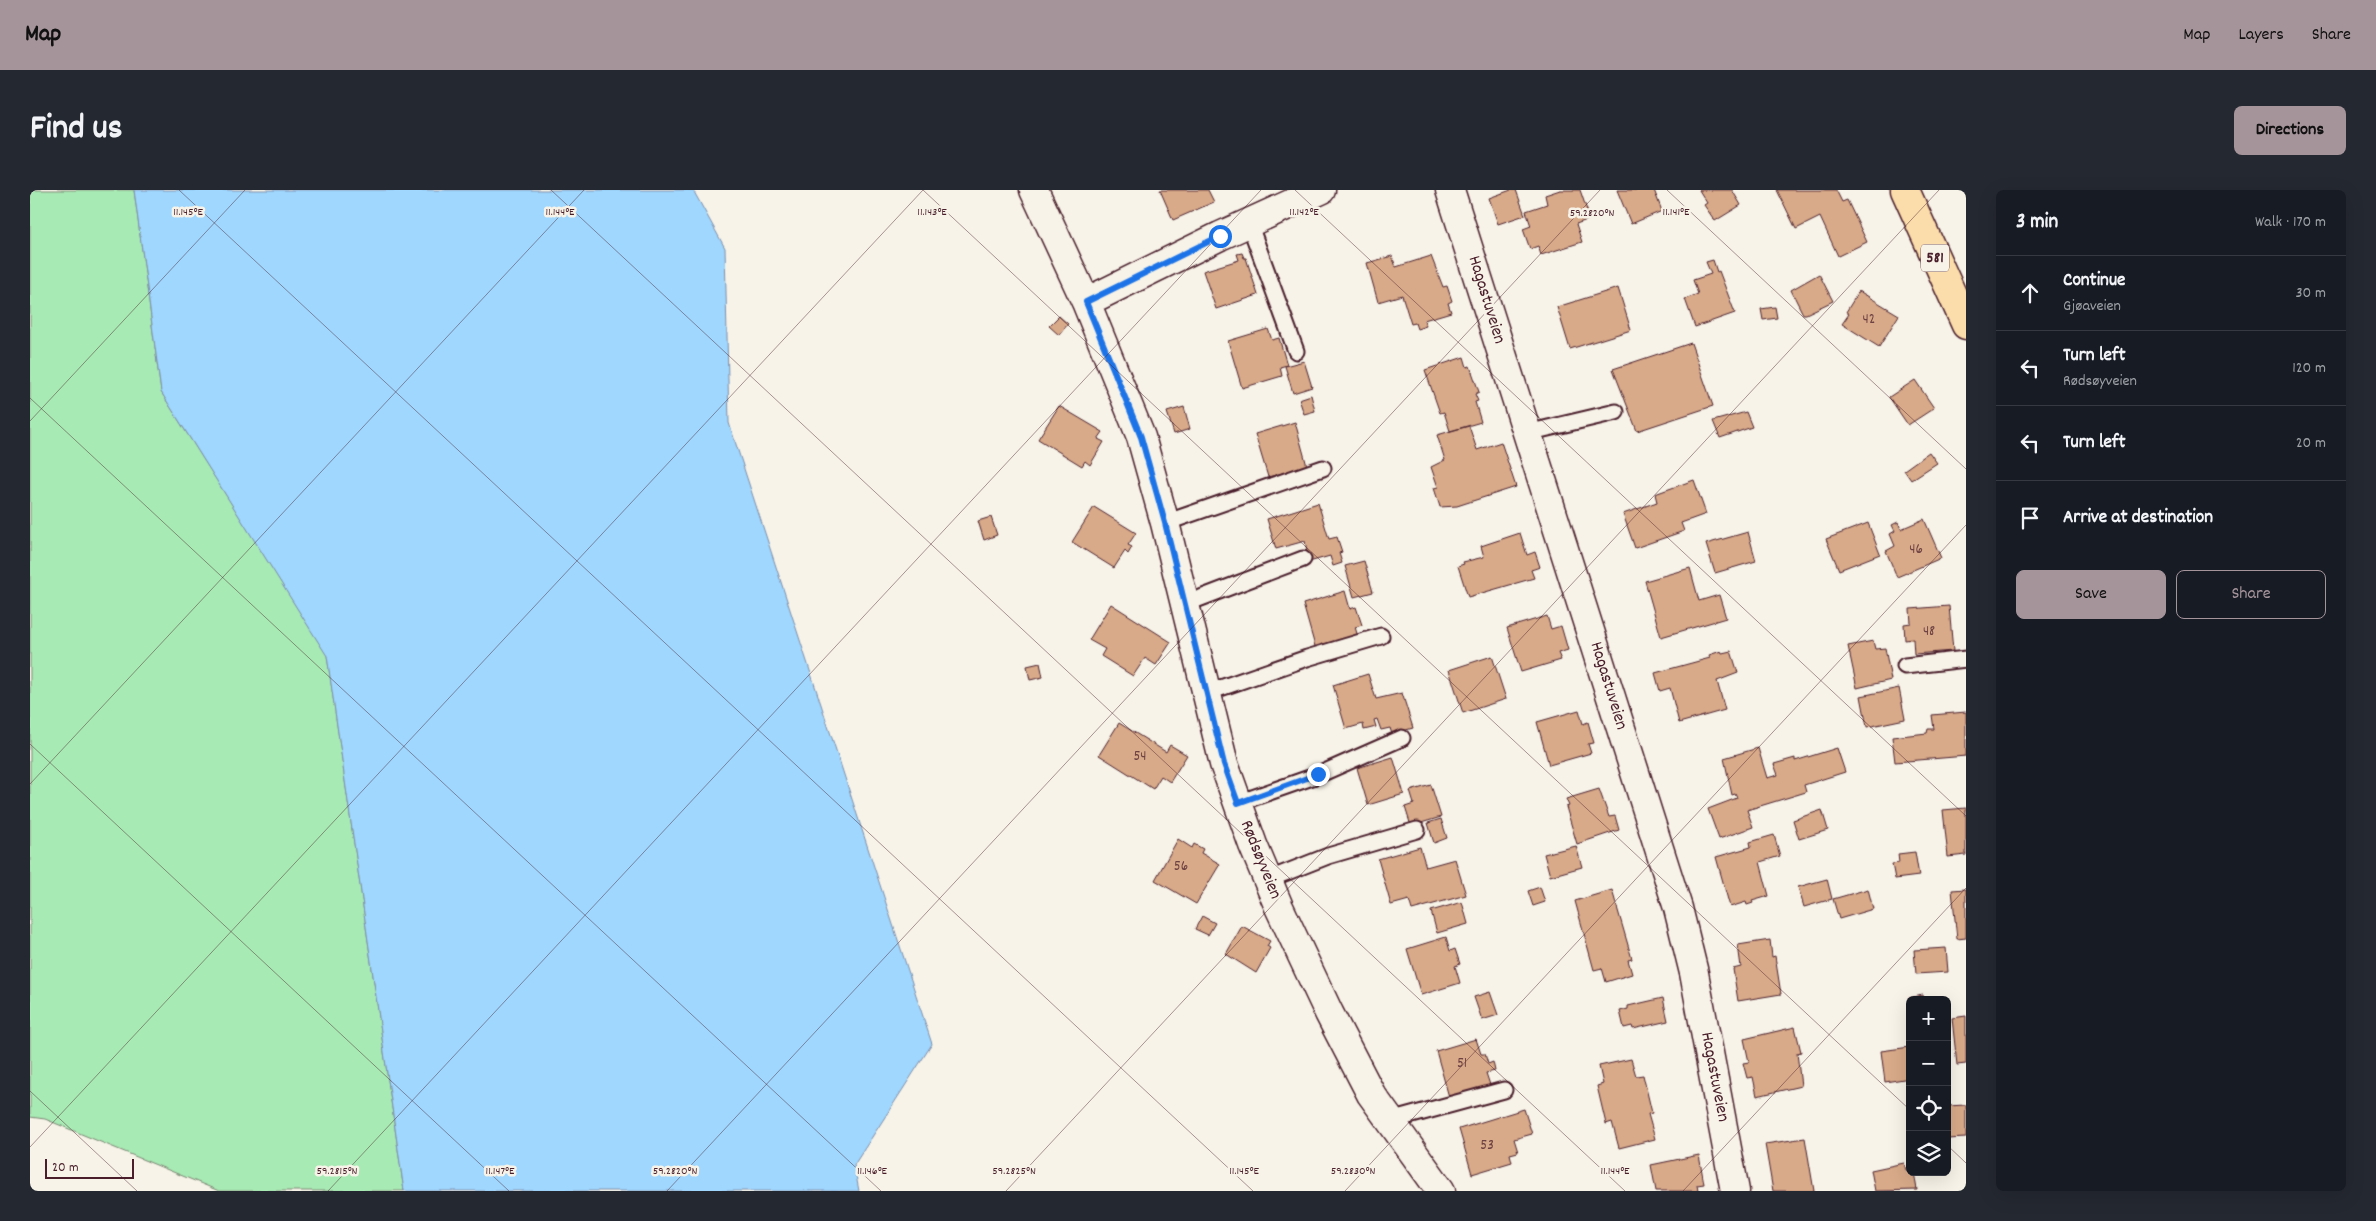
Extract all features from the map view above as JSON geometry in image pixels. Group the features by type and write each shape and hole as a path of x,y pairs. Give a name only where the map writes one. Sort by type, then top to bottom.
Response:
{"main road":[{"name":"581","path":"1905,190 1966,325"}],"street":[{"name":"Rødsøyveien","path":"1034,190 1086,302 1141,437 1165,523 1224,764 1268,880 1328,1013 1371,1094 1441,1191"},
{"path":"1086,302 1321,190"},
{"name":"Hagastuveien","path":"1450,190 1678,908 1694,973 1734,1191"}],"lane":[{"path":"1249,223 1296,351"},
{"path":"1527,433 1616,412"},
{"path":"1165,523 1323,468"},
{"path":"1185,604 1303,559"},
{"path":"1206,693 1307,658 1381,636"},
{"path":"1905,666 1966,659"},
{"path":"1238,803 1318,774 1402,738"},
{"path":"1268,880 1328,856 1417,830"},
{"path":"1390,1121 1504,1090"}],"green space":[{"path":"30,190 134,190 161,392 327,655 404,1191 219,1191 45,1119 30,1117"}],"water":[{"path":"134,190 693,190 725,248 729,423 932,1044 854,1165 859,1191 404,1191 327,656 161,392"}],"building":[{"path":"1160,190 1208,190 1214,202 1173,220"},
{"path":"1516,190 1525,215 1498,224 1489,198"},
{"path":"1560,190 1580,190 1590,219 1576,224 1582,242 1541,255 1538,246 1530,249 1523,229 1531,226 1526,211 1547,204 1545,195"},
{"path":"1617,190 1654,190 1662,211 1631,224"},
{"path":"1699,190 1732,190 1741,205 1715,221 1704,205 1707,203"},
{"path":"1777,190 1836,190 1842,202 1847,200 1867,242 1838,256 1820,217 1796,229"},
{"path":"1242,253 1244,258 1246,258 1258,295 1216,309 1203,271 1239,260 1237,254"},
{"path":"1392,256 1396,267 1431,256 1443,287 1447,286 1452,301 1448,303 1451,312 1424,320 1426,326 1417,329 1415,323 1411,324 1402,295 1378,302 1367,263"},
{"path":"1713,260 1735,313 1695,327 1685,299 1698,294 1693,280 1711,274 1706,262"},
{"path":"1819,274 1833,301 1803,314 1791,290"},
{"path":"1618,288 1631,330 1570,349 1557,307"},
{"path":"1859,291 1899,315 1879,347 1842,324 1849,314 1846,312"},
{"path":"1775,307 1777,318 1763,320 1761,309"},
{"path":"1059,316 1068,324 1059,335 1049,326"},
{"path":"1268,329 1272,340 1279,338 1287,365 1280,367 1282,376 1242,388 1228,341"},
{"path":"1691,343 1713,406 1637,431 1613,369"},
{"path":"1464,357 1467,367 1470,366 1479,392 1475,394 1478,401 1475,402 1481,422 1450,431 1444,412 1440,413 1425,370"},
{"path":"1304,361 1312,387 1293,393 1285,366"},
{"path":"1915,380 1934,408 1908,425 1889,397"},
{"path":"1311,395 1315,411 1304,414 1299,399"},
{"path":"1059,406 1103,432 1098,439 1104,442 1090,465 1085,461 1082,466 1038,439"},
{"path":"1184,407 1190,429 1174,434 1167,412"},
{"path":"1746,412 1752,427 1720,438 1713,421"},
{"path":"1295,422 1307,466 1268,477 1255,434"},
{"path":"1469,426 1477,450 1501,442 1516,487 1457,506 1440,507 1434,488 1438,487 1431,467 1445,460 1437,435"},
{"path":"1929,452 1937,463 1911,480 1904,470"},
{"path":"1694,480 1706,514 1681,523 1684,531 1635,548 1623,514 1657,502 1655,494"},
{"path":"1318,503 1329,539 1337,537 1342,552 1339,553 1342,563 1333,566 1330,556 1309,562 1305,541 1276,549 1267,519"},
{"path":"1094,507 1136,533 1128,545 1132,547 1128,554 1125,551 1114,568 1072,542"},
{"path":"991,517 997,535 984,540 978,521"},
{"path":"1924,519 1941,558 1897,577 1886,551 1895,546 1890,534 1895,531 1892,525 1898,522 1901,529"},
{"path":"1868,523 1880,554 1839,570 1826,539"},
{"path":"1748,532 1756,561 1715,573 1706,544"},
{"path":"1520,533 1527,555 1535,552 1540,567 1531,570 1534,578 1468,597 1458,566 1464,564 1463,562 1484,557 1481,546"},
{"path":"1364,561 1373,592 1354,597 1345,566"},
{"path":"1690,568 1699,601 1719,595 1726,618 1661,637 1645,581"},
{"path":"1345,591 1350,609 1356,607 1362,625 1355,627 1358,637 1316,650 1303,604"},
{"path":"1111,604 1171,642 1156,665 1145,658 1133,676 1101,656 1105,649 1089,640"},
{"path":"1949,606 1953,651 1914,654 1913,639 1905,640 1904,624 1911,623 1910,609"},
{"path":"1547,616 1551,629 1561,626 1568,650 1558,653 1561,660 1521,672 1507,628"},
{"path":"1873,641 1875,649 1885,648 1891,680 1857,688 1848,646"},
{"path":"1721,651 1722,653 1731,651 1738,673 1717,681 1725,710 1679,723 1670,688 1660,691 1655,673 1710,658 1709,655"},
{"path":"1492,656 1506,699 1463,713 1449,670"},
{"path":"1040,663 1043,677 1030,680 1027,666"},
{"path":"1368,674 1376,699 1402,693 1413,728 1392,734 1390,728 1381,730 1377,719 1374,720 1376,727 1364,730 1363,724 1346,729 1333,685"},
{"path":"1899,688 1905,719 1867,727 1861,696"},
{"path":"1579,710 1583,724 1588,722 1594,743 1588,744 1591,753 1549,765 1537,722"},
{"path":"1966,712 1966,756 1895,762 1892,737 1927,733 1928,729 1934,729 1932,715"},
{"path":"1119,723 1166,752 1170,745 1187,755 1170,782 1161,776 1153,789 1099,755"},
{"path":"1758,748 1767,778 1778,775 1774,764 1795,758 1795,761 1837,748 1845,772 1804,785 1806,792 1747,810 1753,827 1719,839 1708,809 1737,798 1735,794 1732,795 1724,758"},
{"path":"1393,757 1404,794 1368,805 1357,768"},
{"path":"1431,785 1441,817 1411,826 1405,807 1414,804 1410,791"},
{"path":"1599,789 1609,817 1615,816 1619,830 1577,844 1566,807 1569,806 1566,799"},
{"path":"1966,808 1966,855 1948,857 1943,810"},
{"path":"1822,810 1828,830 1799,839 1793,820"},
{"path":"1441,819 1447,838 1434,843 1428,823"},
{"path":"1774,835 1780,856 1760,862 1769,896 1752,901 1753,903 1747,905 1746,902 1730,907 1716,857 1751,847 1750,842"},
{"path":"1178,839 1192,848 1194,844 1203,849 1201,853 1220,864 1196,904 1155,880"},
{"path":"1576,846 1582,867 1550,876 1544,854"},
{"path":"1420,847 1426,867 1455,859 1466,895 1412,910 1409,900 1391,905 1378,859"},
{"path":"1915,852 1919,876 1895,879 1892,864 1899,863 1898,854"},
{"path":"1827,879 1832,899 1804,907 1798,887"},
{"path":"1540,887 1545,902 1533,906 1528,891"},
{"path":"1868,889 1873,909 1839,919 1833,899"},
{"path":"1966,889 1966,938 1957,939 1952,890"},
{"path":"1612,890 1632,959 1628,960 1632,974 1606,982 1602,968 1594,970 1575,901"},
{"path":"1462,902 1468,924 1437,933 1431,911"},
{"path":"1202,916 1215,923 1208,935 1195,929"},
{"path":"1242,926 1270,941 1267,946 1270,948 1256,973 1226,954"},
{"path":"1446,937 1450,951 1455,949 1460,964 1455,966 1460,983 1421,995 1407,949"},
{"path":"1770,940 1772,957 1775,956 1781,994 1738,1001 1733,969 1741,967 1738,945"},
{"path":"1946,948 1948,972 1916,974 1914,950"},
{"path":"1490,992 1498,1015 1482,1020 1474,997"},
{"path":"1663,998 1668,1021 1633,1029 1632,1026 1624,1028 1620,1011 1628,1009 1628,1006"},
{"path":"1966,1016 1966,1064 1957,1065 1952,1018"},
{"path":"1795,1027 1801,1052 1797,1053 1801,1086 1757,1096 1753,1077 1747,1078 1743,1063 1749,1062 1744,1039"},
{"path":"1476,1039 1481,1054 1485,1054 1488,1064 1493,1062 1495,1071 1486,1073 1490,1085 1449,1097 1436,1051"},
{"path":"1906,1048 1906,1079 1885,1082 1881,1051"},
{"path":"1631,1059 1636,1076 1643,1075 1652,1113 1648,1114 1655,1139 1619,1148 1612,1122 1606,1124 1597,1086 1603,1084 1599,1066"},
{"path":"1966,1105 1966,1138 1951,1139 1951,1106"},
{"path":"1524,1109 1532,1134 1514,1139 1518,1152 1510,1154 1512,1162 1472,1174 1459,1129"},
{"path":"1805,1138 1814,1191 1773,1191 1765,1144"},
{"path":"1699,1155 1704,1184 1697,1185 1698,1191 1656,1191 1651,1165"},
{"path":"1904,1163 1906,1176 1915,1176 1917,1190 1875,1191 1871,1170"}],"route":[{"path":"1220,236 1086,302 1141,437 1165,523 1224,764 1238,803 1318,774"}]}
